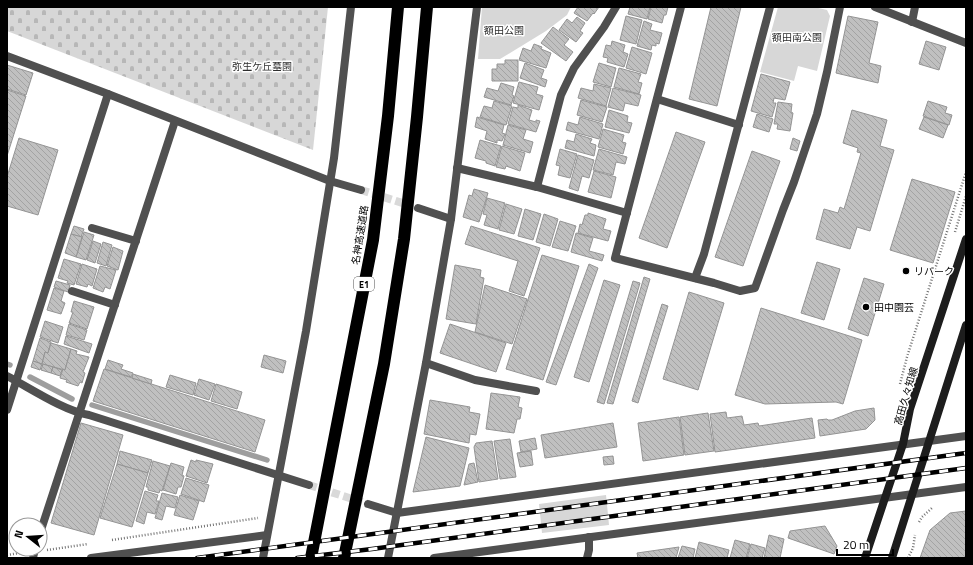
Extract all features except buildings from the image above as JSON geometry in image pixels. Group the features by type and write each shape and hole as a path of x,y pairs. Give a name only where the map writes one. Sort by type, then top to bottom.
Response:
{"highway":[{"name":"名神高速道路","path":"312,558 373,240 388,116 398,7"},
{"path":"344,558 384,364 404,239 418,117 427,7"}],"main road":[{"name":"高田久々知線","path":"865,558 902,444 910,409 966,239"},
{"path":"892,558 966,325"}],"street":[{"path":"263,558 306,331 330,181 351,7"},
{"path":"388,558 426,363 451,219 477,7"},
{"path":"537,187 561,95 574,68 604,27 616,7"},
{"path":"681,7 615,258 740,291 755,288 794,182 817,114 840,7"},
{"path":"695,278 704,254 770,7"},
{"path":"875,7 966,42"},
{"path":"912,22 915,7"},
{"path":"7,56 330,181 362,190"},
{"path":"7,410 108,94"},
{"path":"657,98 739,125"},
{"path":"45,517 175,121"},
{"path":"457,168 537,187 627,213"},
{"path":"418,208 451,219"},
{"path":"92,228 136,241"},
{"path":"72,291 115,305"},
{"path":"426,363 475,380 536,391"},
{"path":"7,376 80,413 309,485"},
{"path":"368,504 397,513 966,436"},
{"path":"434,558 966,487"},
{"path":"91,558 267,535"},
{"path":"587,558 589,550 589,537"}],"path":[{"path":"900,384 966,172"},
{"path":"917,526 922,517 932,508"},
{"path":"105,541 260,517"},
{"path":"908,558 913,548 916,530"},
{"path":"48,550 89,543"}],"green space":[{"name":"弥生ケ丘墓園","path":"7,7 328,7 313,150 7,31"},
{"name":"額田公園","path":"482,7 571,7 567,15 546,31 500,59 478,59"},
{"name":"額田南公園","path":"778,7 814,7 827,10 830,16 817,71 798,66 794,81 760,72"},
{"path":"606,495 609,525 542,533 539,504"}],"waterway":[{"path":"30,377 72,399"},
{"path":"92,405 267,460"}],"tunnel":[{"path":"361,190 412,206"},
{"path":"309,485 368,504"}],"railway":[{"path":"197,558 966,453"},
{"path":"297,558 966,468"}],"place":[{"name":"リパーク","path":"906,271"},
{"name":"田中園芸","path":"866,307"}]}
